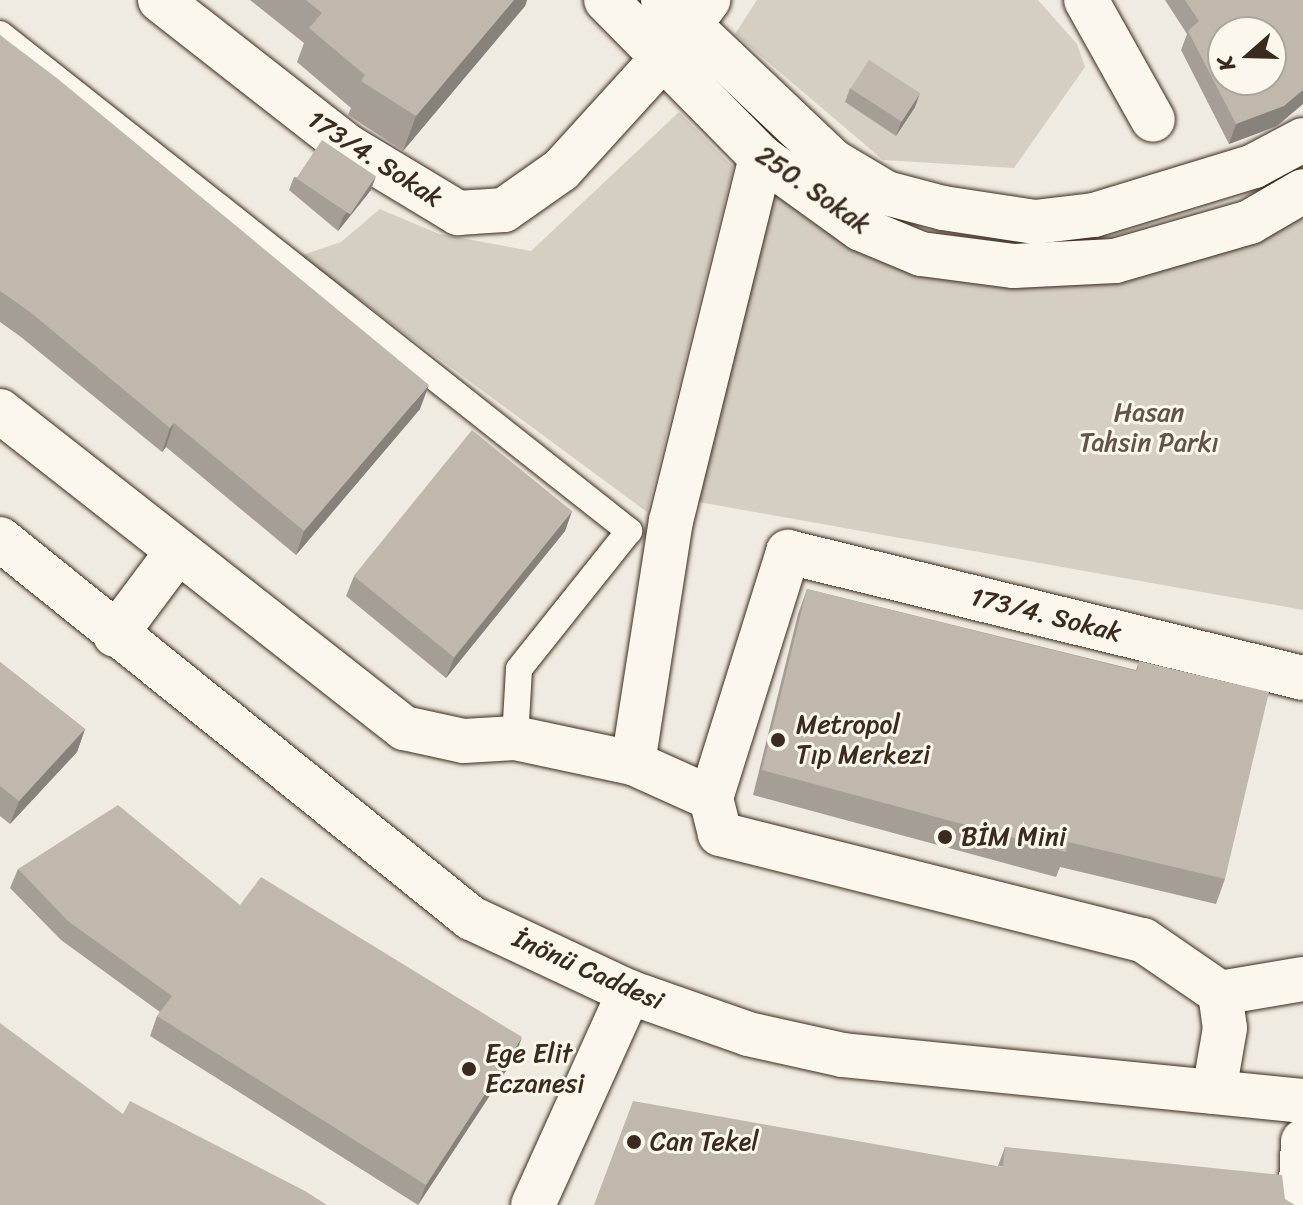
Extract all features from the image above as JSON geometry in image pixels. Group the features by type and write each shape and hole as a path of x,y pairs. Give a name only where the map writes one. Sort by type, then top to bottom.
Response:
{"street":[{"name":"173/4. Sokak","path":"160,0 347,146 458,213 504,210 561,170 680,22"},
{"name":"250. Sokak","path":"606,0 680,22 834,162 886,193 943,208 1035,222 1094,215 1254,166 1303,140"},
{"path":"1086,0 1153,120"},
{"name":"250. Sokak","path":"680,22 761,157 861,229 921,254 1014,266 1115,261 1190,242 1250,222 1303,191"},
{"path":"633,763 671,521 761,157"},
{"path":"0,411 404,728 464,741 515,738 633,763 711,798 720,834 1143,940 1220,993 1303,979"},
{"name":"İnönü Caddesi","path":"0,539 115,635 471,918 629,992 748,1034 843,1055 1303,1101"},
{"path":"115,635 177,552"},
{"name":"173/4. Sokak","path":"711,798 788,552 1303,678"},
{"path":"533,1205 629,992"},
{"path":"1214,1092 1225,1028 1220,993"},
{"path":"1300,1205 1303,1141"}],"lane":[{"path":"0,34 629,531 519,669 515,738"}],"green space":[{"path":"757,0 1038,0 1077,44 1085,67 1014,168 883,160 735,34"},
{"path":"679,112 733,167 647,512 300,256 341,242 380,209 439,234 531,251"},
{"name":"Hasan Tahsin Parkı","path":"766,181 818,221 1099,282 1211,257 1303,212 1303,610 693,501"}],"building":[{"path":"306,0 514,0 416,116 361,81 365,75 309,28 322,13"},
{"path":"1185,0 1303,0 1303,90 1284,106 1236,124 1222,96 1287,96 1287,16 1207,16 1207,68 1188,31 1199,21"},
{"path":"0,35 58,79 429,385 304,531 174,423 170,428 30,312 0,291"},
{"path":"869,60 920,93 902,122 850,89"},
{"path":"322,140 376,176 350,214 296,178"},
{"path":"472,430 572,511 454,657 354,576"},
{"path":"807,589 1137,671 1139,661 1269,692 1225,879 1068,842 1066,852 762,770"},
{"path":"0,662 85,729 19,801 0,786"},
{"path":"118,805 240,905 261,877 522,1037 426,1185 157,1016 172,996 68,921 18,869"},
{"path":"0,1023 123,1114 130,1101 327,1205 0,1205"},
{"path":"633,1101 1003,1167 1005,1147 1282,1175 1285,1199 1295,1205 594,1205"}],"place":[{"name":"Metropol Tıp Merkezi","path":"778,740"},
{"name":"BİM Mini","path":"945,837"},
{"name":"Ege Elit Eczanesi","path":"469,1069"},
{"name":"Can Tekel","path":"634,1142"}]}
